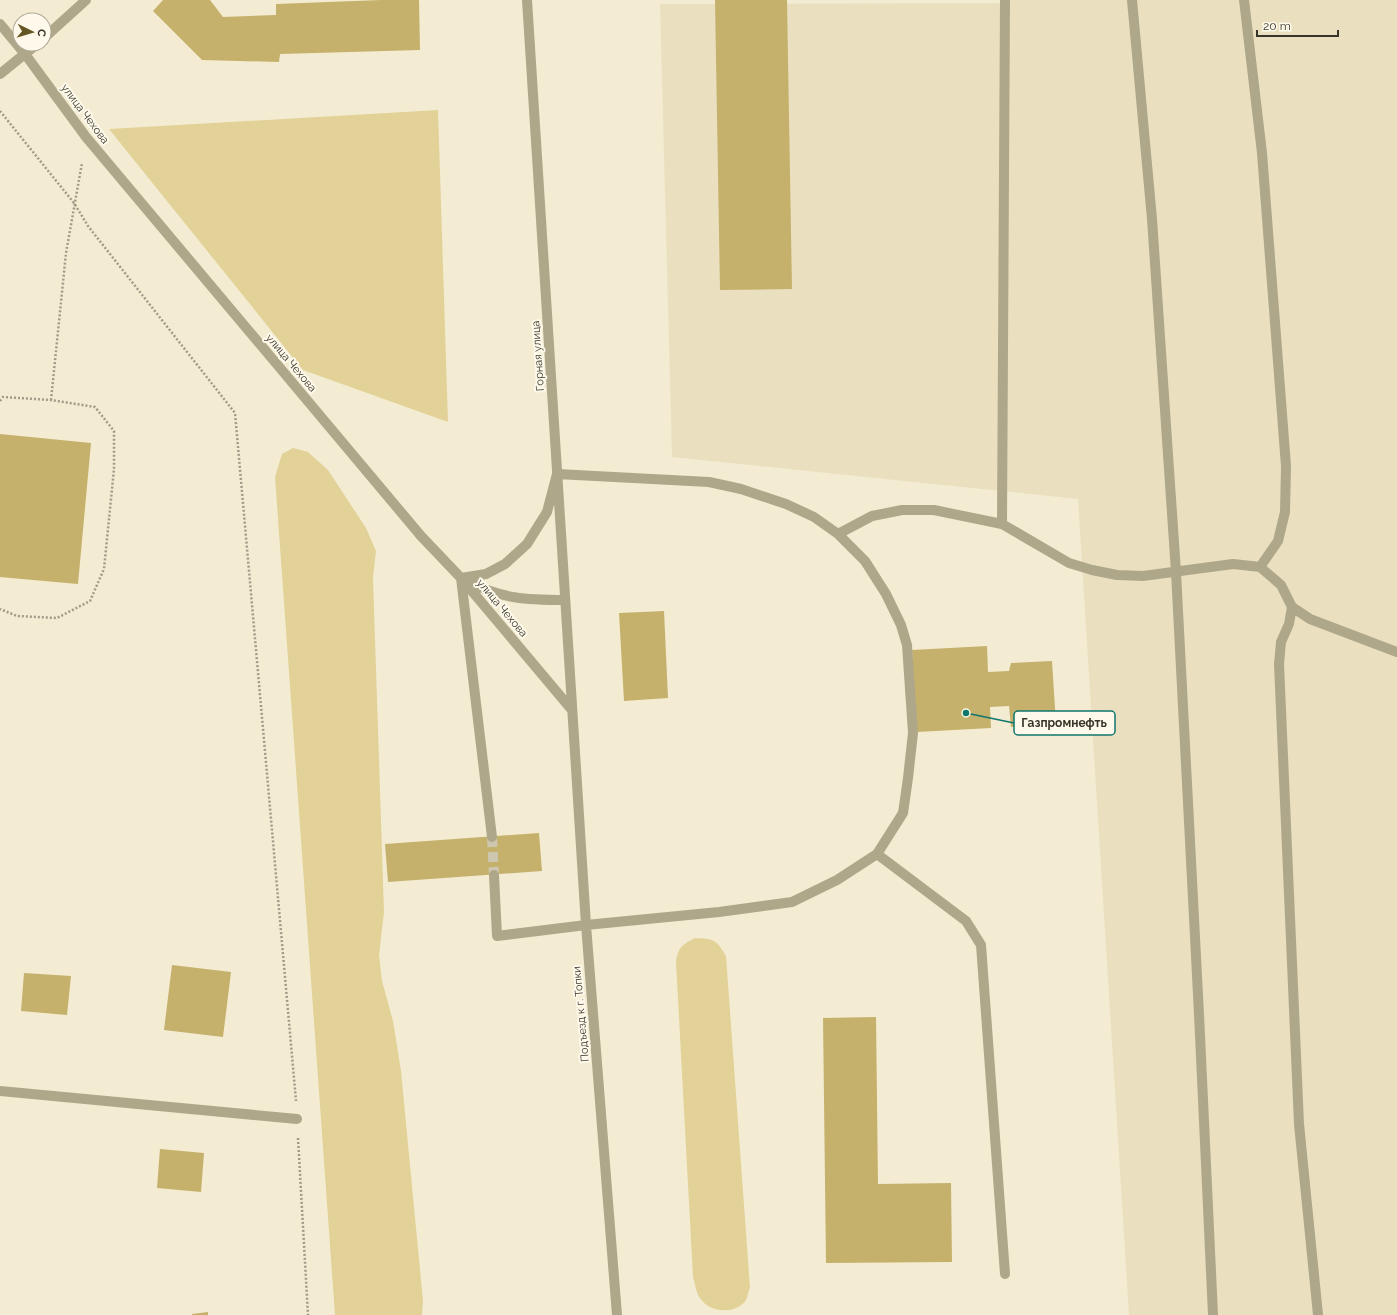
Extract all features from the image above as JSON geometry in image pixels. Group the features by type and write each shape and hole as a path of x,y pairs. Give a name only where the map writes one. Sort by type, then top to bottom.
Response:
{"street":[{"path":"52,31 86,0"},
{"name":"Горная улица","path":"527,0 572,710"},
{"path":"1002,524 1005,0"},
{"path":"1132,0 1152,219 1176,572 1213,1315"},
{"path":"1244,0 1262,153 1286,466 1285,512 1278,541 1260,567"},
{"name":"улица Чехова","path":"0,24 25,54 86,137 422,536 461,578 572,710"},
{"path":"0,74 27,52"},
{"path":"461,578 486,574 493,571 505,564 527,544 547,512 557,474 709,482 741,489 786,504 814,517 838,534 865,561 886,594 901,625 907,645 913,733 903,813 877,854 837,880 792,902 719,912 586,925 497,936 494,875"},
{"path":"838,534 872,516 902,510 934,510 1002,524 1069,562 1092,570 1117,575 1143,576 1233,564 1260,567 1281,585 1292,607 1310,619 1397,652"},
{"path":"461,578 484,590 505,596 535,600 565,600"},
{"path":"461,578 492,837"},
{"path":"1292,607 1290,624 1281,642 1279,664 1299,1124 1318,1315"},
{"name":"Подъезд к г. Топки","path":"572,710 586,925 617,1315"},
{"path":"877,854 966,921 981,945 1005,1274"},
{"path":"0,1091 297,1119"}],"path":[{"path":"0,111 74,203 88,226 235,413 297,1119 308,1315"},
{"path":"51,400 66,252 86,137"},
{"path":"0,401 3,397 51,400 95,407 114,431 114,469 104,570 90,601 57,618 17,616 0,609"}],"shaded area":[{"path":"1006,0 1397,0 1397,1315 1129,1315 1078,499 672,457 660,4 1006,3"},
{"path":"438,110 448,422 303,370 109,129"},
{"path":"293,448 308,452 328,470 366,528 376,551 373,578 384,912 379,955 382,981 393,1021 401,1071 423,1301 422,1315 335,1315 275,477 282,454"},
{"path":"695,938 714,941 720,946 726,956 750,1288 746,1300 742,1305 729,1310 716,1309 704,1303 700,1298 693,1277 676,962 681,947"}],"building":[{"path":"163,0 210,0 223,17 276,15 276,4 419,0 420,50 280,54 279,62 202,60 153,11"},
{"path":"715,0 787,0 792,289 720,290"},
{"path":"0,434 91,443 78,584 0,577"},
{"path":"664,611 668,698 624,701 619,613"},
{"path":"987,646 988,672 1009,671 1011,663 1052,661 1056,724 1011,727 1009,706 990,707 991,728 917,732 912,650"},
{"path":"539,833 542,871 388,882 385,844"},
{"path":"172,965 231,972 223,1037 164,1030"},
{"path":"24,973 71,976 67,1015 21,1011"},
{"path":"876,1017 878,1184 951,1183 952,1262 826,1263 823,1018"},
{"path":"160,1149 204,1153 201,1192 157,1188"},
{"path":"208,1312 208,1315 192,1315 192,1314"}],"tunnel":[{"path":"492,837 494,875"}],"place":[{"name":"Газпромнефть","path":"966,713"}]}
